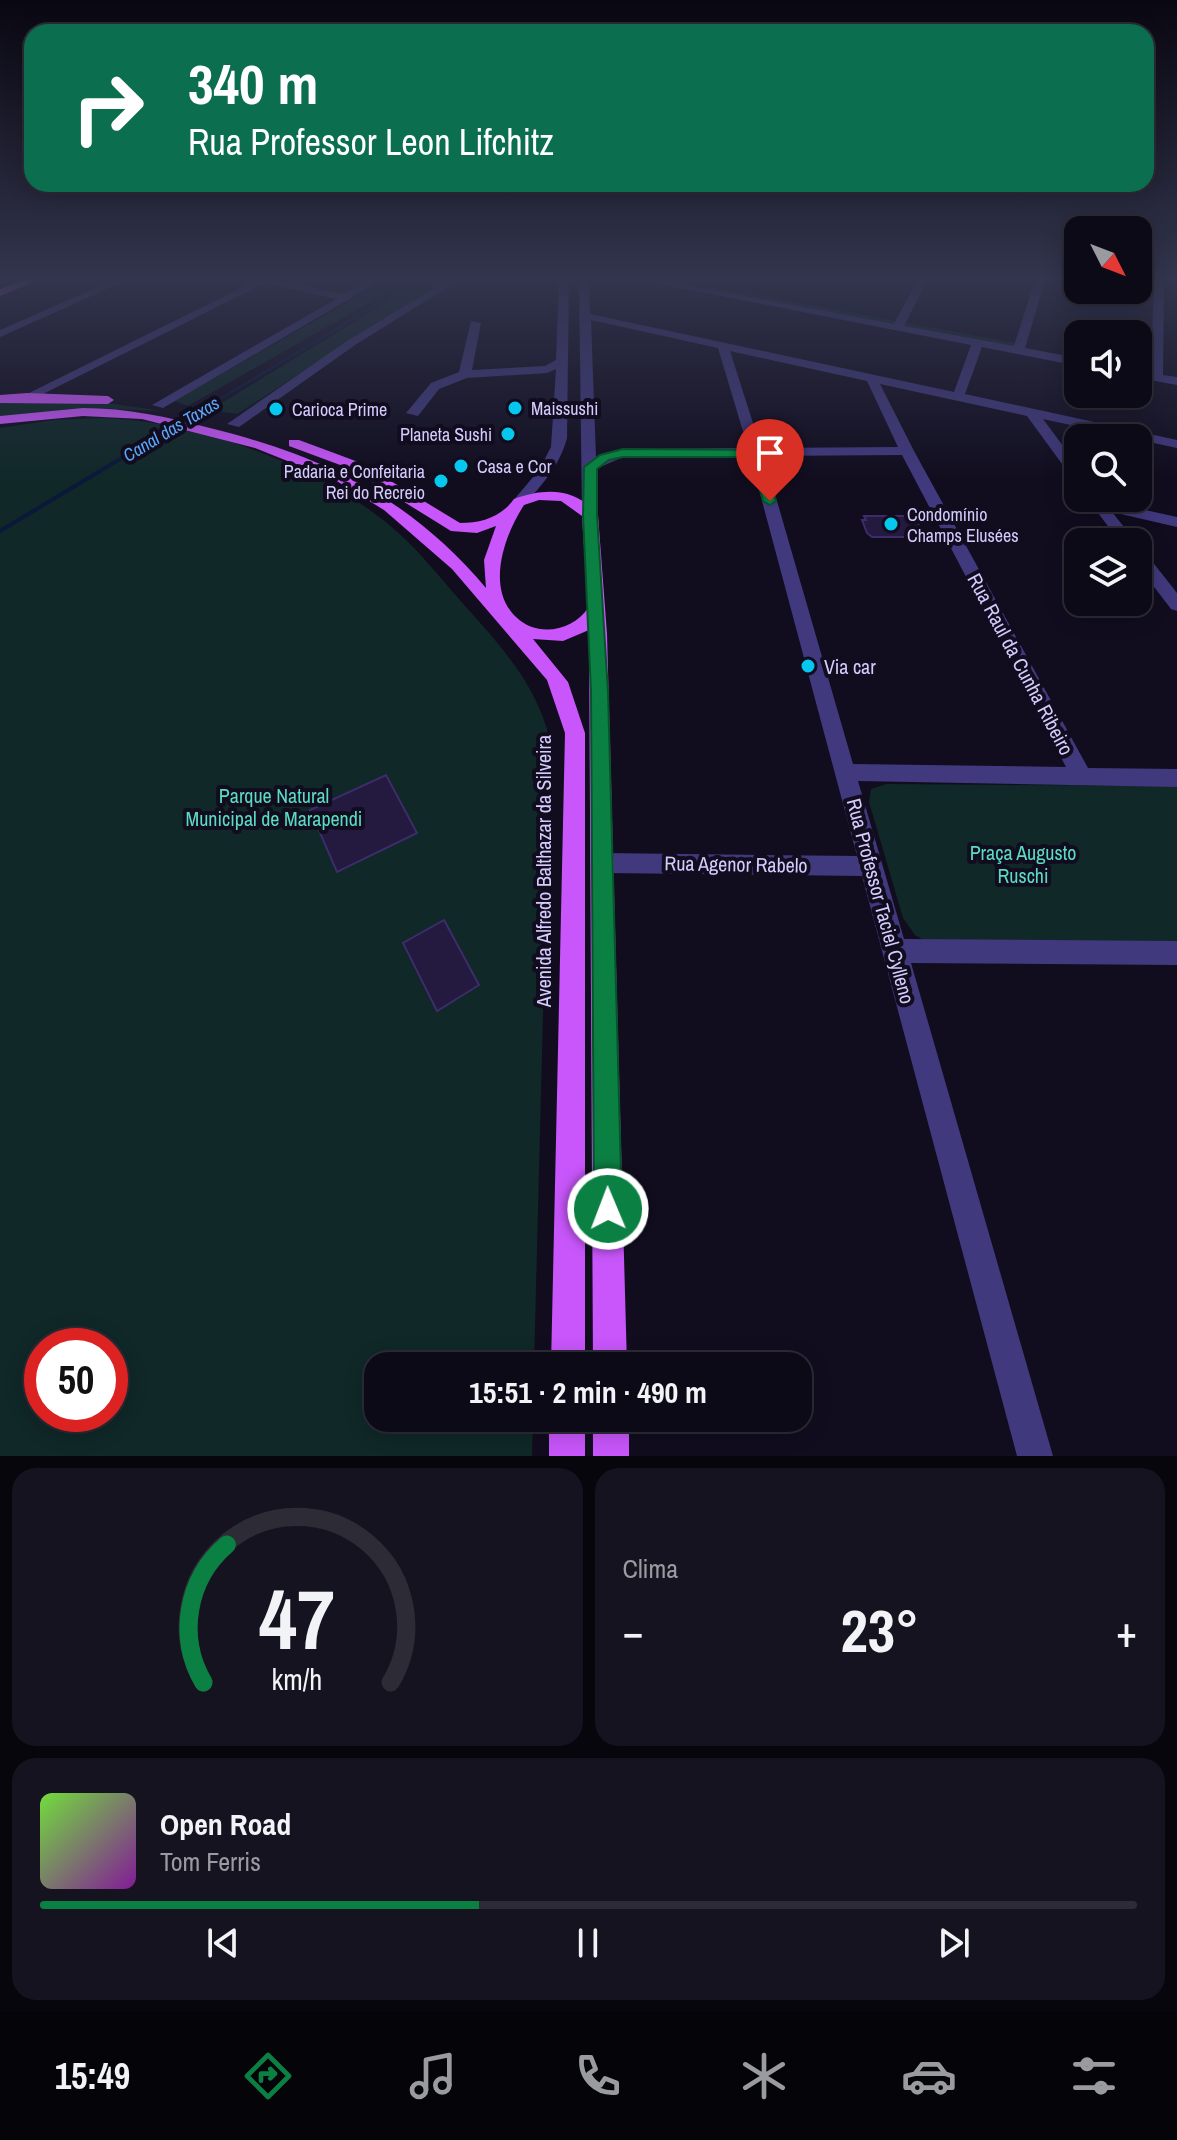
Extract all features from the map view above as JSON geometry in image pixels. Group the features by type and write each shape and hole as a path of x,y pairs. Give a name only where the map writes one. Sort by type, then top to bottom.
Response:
{"main road":[{"path":"10,397 162,410 324,452 356,466 457,528 477,528 533,497 559,495 577,500 590,515 603,863 610,1352"},
{"path":"0,420 90,412 162,410"},
{"path":"226,427 331,471 372,494 448,555 509,622 538,635 553,636 581,628 595,610"},
{"name":"Avenida Alfredo Balthazar da Silveira","path":"514,509 494,540 491,562 497,597 509,622 554,676 569,706 575,733 568,1352"},
{"path":"567,1432 567,1456"},
{"path":"611,1432 611,1456"}],"street":[{"path":"10,397 122,345"},
{"path":"162,410 269,345"},
{"path":"226,427 348,345"},
{"path":"466,368 471,345"},
{"name":"Avenida Alfredo Balthazar da Silveira","path":"514,509 541,477 558,449 562,345"},
{"path":"586,345 590,515"},
{"path":"713,345 1177,444"},
{"path":"958,397 977,345"},
{"path":"994,345 1064,353"},
{"path":"1004,345 1064,359"},
{"path":"1157,373 1160,345"},
{"name":"Rua Professor Taciel Cylleno","path":"723,347 756,453 1035,1456"},
{"path":"413,413 422,398 435,386 466,368 517,371 561,369"},
{"path":"1152,371 1177,381"},
{"path":"1152,373 1177,373"},
{"name":"Rua Raul da Cunha Ribeiro","path":"872,379 907,451 1082,777"},
{"path":"1032,413 1064,457"},
{"path":"590,437 603,446 623,453"},
{"path":"590,467 604,458 623,453 907,451"},
{"path":"1105,512 1117,528"},
{"path":"1138,512 1177,522"},
{"path":"1152,573 1177,605"},
{"path":"845,772 1177,778"},
{"name":"Rua Agenor Rabelo","path":"603,863 870,866"},
{"path":"894,951 1175,956"}],"green space":[{"path":"273,345 295,345 188,406 174,401"},
{"path":"317,345 345,345 237,414 210,410"},
{"path":"987,345 1021,345 1018,351"},
{"path":"93,401 163,411 90,408 0,416 0,402"},
{"name":"Parque Natural Municipal de Marapendi","path":"103,418 142,421 223,440 304,471 341,491 405,539 493,637 537,702 550,740 534,1352 364,1352 364,1432 533,1432 532,1456 0,1456 0,428 55,420"},
{"name":"Praça Augusto Ruschi","path":"886,784 1177,786 1177,943 925,941 915,935 903,918 869,802 871,789"}],"building":[{"name":"Condomínio Champs Elusées","path":"864,516 909,516 918,522 923,537 872,537 862,520 866,520"},
{"path":"386,775 417,833 337,872 310,810"},
{"path":"444,920 479,985 437,1011 403,943"}],"waterway":[{"name":"Canal das Taxas","path":"202,410 310,345"},
{"name":"Canal das Taxas","path":"0,531 205,408"}],"place":[{"name":"Maissushi","path":"515,408"},
{"name":"Carioca Prime","path":"276,409"},
{"name":"Planeta Sushi","path":"508,434"},
{"name":"Casa e Cor","path":"461,466"},
{"name":"Padaria e Confeitaria Rei do Recreio","path":"441,481"},
{"name":"Condomínio Champs Elusées","path":"891,524"},
{"name":"Via car","path":"808,666"}],"route":[{"path":"608,1209 598,634 590,467 604,458 623,453 756,453 770,501"}]}
